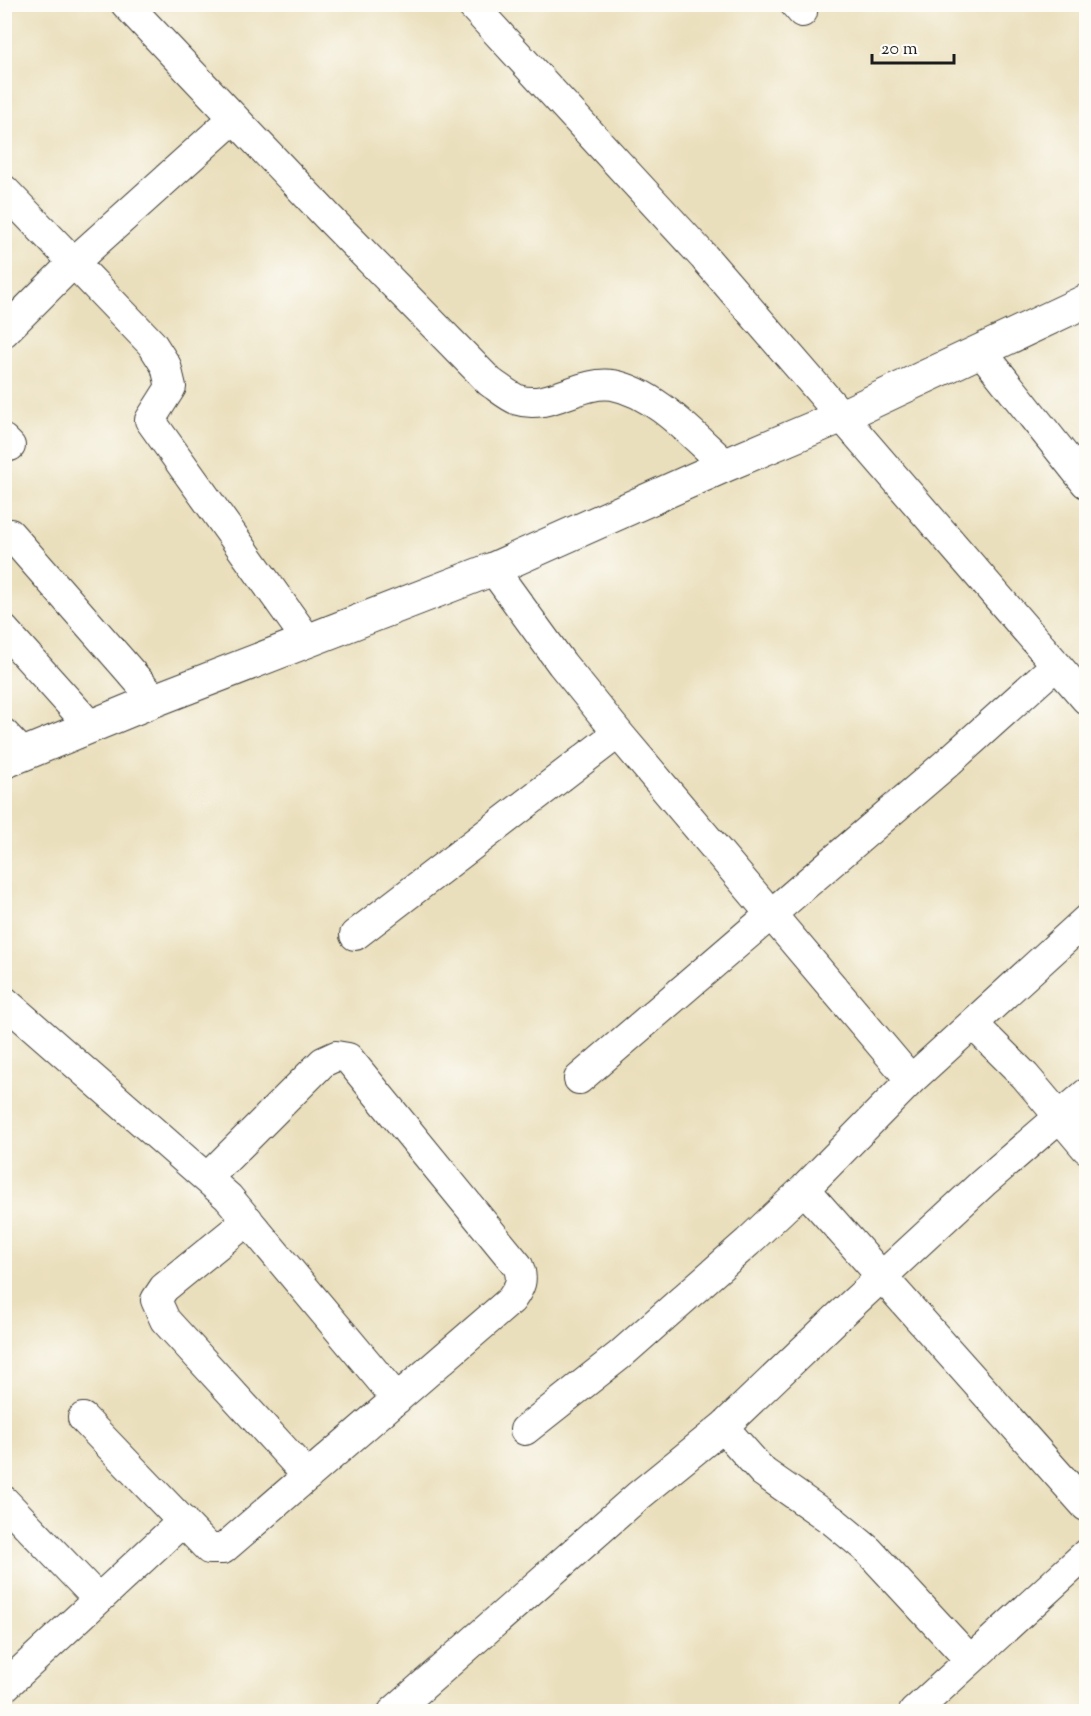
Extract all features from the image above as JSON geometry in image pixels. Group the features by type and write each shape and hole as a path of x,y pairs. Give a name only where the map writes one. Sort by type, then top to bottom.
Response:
{"street":[{"path":"126,4 462,357 490,382 516,399 532,402 599,385 621,387 645,397 726,465"},
{"path":"482,8 704,257 1086,699"},
{"path":"4,332 73,263 234,118"},
{"path":"4,190 152,344 161,359 171,387 150,420 308,641"},
{"path":"11,750 91,727 494,569 726,465 842,416 1086,301"},
{"path":"981,351 1086,483"},
{"path":"10,534 155,700"},
{"path":"494,569 562,664 618,733 911,1080"},
{"path":"4,630 91,727"},
{"path":"579,1078 772,915 1056,665"},
{"path":"355,935 618,733"},
{"path":"525,1430 620,1355 748,1242 804,1189 911,1080 974,1025 1086,920"},
{"path":"4,1001 207,1178 248,1220 397,1399"},
{"path":"974,1025 1062,1117 1086,1148"},
{"path":"83,1418 209,1549 223,1549 511,1300 520,1287 523,1276 518,1266 348,1058 336,1056 322,1062 207,1178"},
{"path":"393,1712 637,1497 723,1427 983,1183 1086,1094"},
{"path":"804,1189 1086,1506"},
{"path":"248,1220 164,1288 156,1300 165,1320 308,1476"},
{"path":"723,1427 763,1472 833,1521 868,1551 970,1660"},
{"path":"4,1501 98,1599"},
{"path":"4,1687 183,1521"},
{"path":"914,1712 1086,1554"}]}
